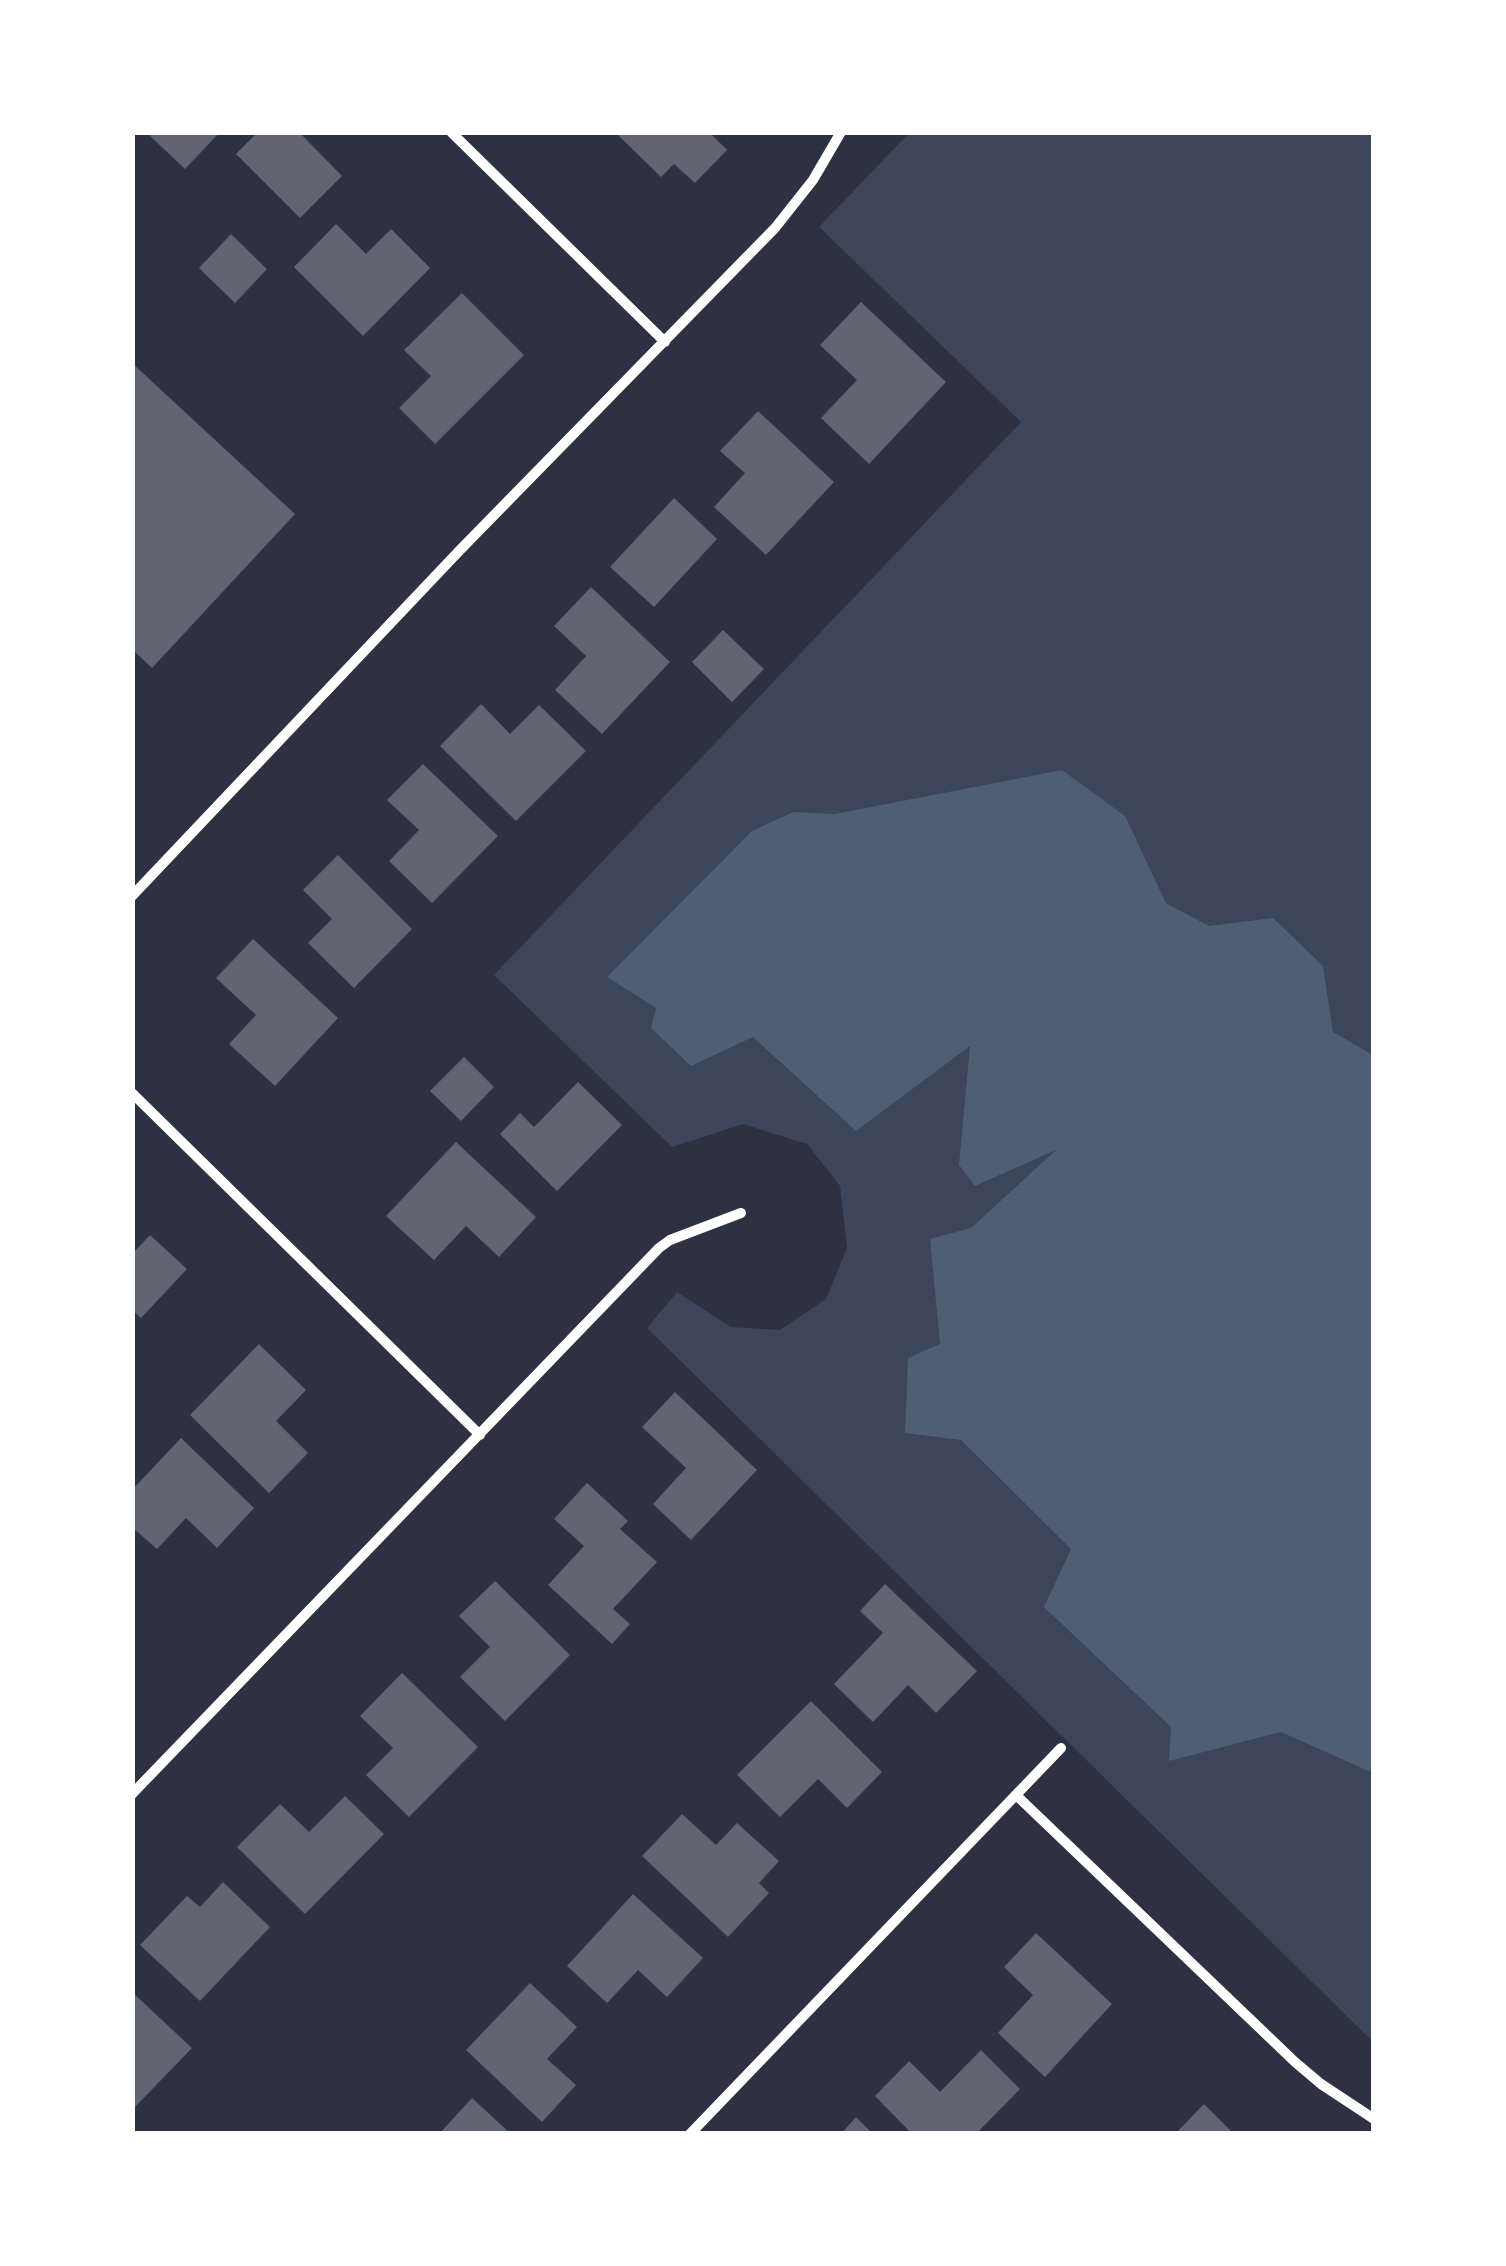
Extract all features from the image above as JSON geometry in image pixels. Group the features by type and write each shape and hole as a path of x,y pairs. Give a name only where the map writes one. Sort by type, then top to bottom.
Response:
{"street":[{"path":"451,132 666,342"},
{"path":"132,896 446,564 775,228 813,180 841,132"},
{"path":"132,1093 480,1435"},
{"path":"132,1794 660,1248 670,1240 741,1213"},
{"path":"690,2134 1061,1748"},
{"path":"1016,1795 1295,2062 1374,2119"}],"shaded area":[{"path":"909,133 1373,133 1373,2042 647,1328 677,1292 731,1327 780,1330 826,1299 847,1248 840,1186 807,1144 743,1124 672,1147 494,975 1021,422 819,227"},
{"path":"1062,770 1125,816 1166,903 1209,926 1273,918 1323,966 1333,1032 1373,1055 1373,1773 1281,1732 1169,1761 1171,1727 1044,1607 1071,1549 961,1440 905,1433 908,1358 940,1344 930,1239 971,1228 1056,1150 975,1186 959,1165 970,1046 856,1131 753,1037 691,1066 651,1028 656,1008 607,977 752,831 793,812 835,814"}],"building":[{"path":"146,132 220,132 185,169"},
{"path":"258,132 299,132 342,176 300,218 236,154"},
{"path":"709,132 727,150 695,183 674,164 661,177 618,135"},
{"path":"336,224 366,254 391,229 430,268 363,336 294,267"},
{"path":"231,234 267,269 235,303 199,268"},
{"path":"462,293 524,355 435,444 399,408 431,376 404,350"},
{"path":"861,302 946,382 869,464 821,418 857,380 820,345"},
{"path":"132,363 295,514 152,668 132,649"},
{"path":"758,411 834,482 766,555 714,507 745,473 720,451"},
{"path":"674,498 717,539 654,607 610,567"},
{"path":"591,587 670,662 602,734 555,690 586,656 554,626"},
{"path":"723,630 764,669 732,702 692,662"},
{"path":"481,704 510,734 539,705 586,751 516,821 440,746"},
{"path":"423,764 498,836 432,903 389,861 419,830 387,800"},
{"path":"338,855 412,929 354,988 308,943 332,919 303,890"},
{"path":"253,939 338,1018 275,1086 229,1044 256,1015 216,978"},
{"path":"464,1057 494,1087 461,1121 430,1091"},
{"path":"578,1082 622,1125 557,1191 500,1134 520,1113 534,1127"},
{"path":"456,1142 536,1217 499,1257 466,1226 434,1260 386,1216"},
{"path":"150,1235 187,1269 141,1318 132,1310 132,1254"},
{"path":"259,1344 306,1390 276,1421 308,1453 269,1493 190,1415"},
{"path":"675,1392 757,1470 691,1540 653,1504 686,1468 642,1427"},
{"path":"181,1438 254,1508 217,1548 186,1518 157,1549 132,1527 132,1490"},
{"path":"587,1483 628,1521 620,1529 657,1562 613,1609 630,1624 612,1644 548,1585 584,1546 554,1519"},
{"path":"495,1581 570,1655 505,1721 460,1677 490,1647 459,1616"},
{"path":"885,1584 977,1671 936,1713 908,1685 873,1722 834,1684 883,1633 860,1611"},
{"path":"402,1673 478,1747 409,1817 366,1775 393,1748 360,1716"},
{"path":"811,1701 882,1772 847,1808 818,1779 780,1817 737,1775"},
{"path":"345,1796 384,1834 305,1914 237,1847 280,1804 309,1832"},
{"path":"682,1814 716,1845 737,1823 779,1861 759,1883 769,1893 728,1937 642,1856"},
{"path":"223,1882 270,1927 200,2001 140,1945 187,1896 200,1907"},
{"path":"633,1894 703,1958 667,1997 638,1970 607,2003 567,1966"},
{"path":"1036,1933 1112,2004 1045,2077 998,2033 1033,1995 1004,1967"},
{"path":"530,1983 577,2027 547,2059 576,2085 542,2122 466,2050"},
{"path":"132,1992 192,2048 132,2110"},
{"path":"981,2050 1020,2089 976,2134 912,2134 875,2096 909,2061 940,2092"},
{"path":"472,2098 511,2134 439,2134"},
{"path":"1204,2104 1234,2134 1175,2134"},
{"path":"856,2117 873,2134 841,2134"}]}
